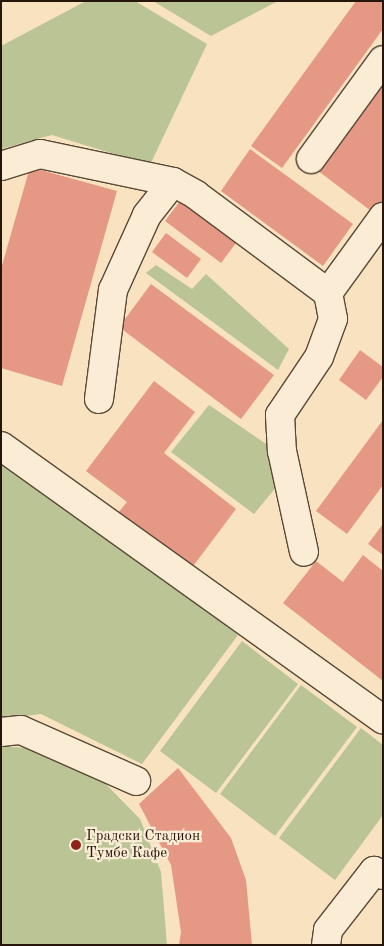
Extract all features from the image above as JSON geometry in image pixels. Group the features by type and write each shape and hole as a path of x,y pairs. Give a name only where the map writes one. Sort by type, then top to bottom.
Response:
{"street":[{"path":"311,159 383,60"},
{"path":"1,166 40,154 173,182 196,195 328,293 333,318 319,357 280,415 282,452 304,552"},
{"path":"99,399 113,290 147,215 173,182"},
{"path":"328,293 383,217"},
{"path":"1,446 383,719"},
{"path":"1,732 21,730 136,781"},
{"path":"326,945 328,930 378,873"}],"green space":[{"path":"86,1 135,1 207,44 150,165 52,135 1,149 1,46"},
{"path":"153,1 278,1 211,36"},
{"path":"156,265 192,289 206,274 289,349 278,370 146,273"},
{"path":"209,405 269,446 282,480 254,514 171,452"},
{"path":"1,439 238,635 142,764 41,714 1,719"},
{"path":"242,641 298,684 216,793 160,751"},
{"path":"301,685 357,727 275,836 220,794"},
{"path":"361,728 383,745 383,815 335,880 279,838"},
{"name":"Градски Стадион Тумбе Кафе","path":"1,746 39,749 98,776 140,819 161,872 167,945 1,945"}],"building":[{"path":"356,1 383,1 383,29 282,168 251,146"},
{"path":"383,82 383,205 375,214 317,170"},
{"path":"250,149 353,224 323,266 221,191"},
{"path":"30,167 117,191 62,386 1,368 1,269"},
{"path":"183,197 239,239 221,263 165,221"},
{"path":"166,233 201,259 187,278 152,252"},
{"path":"151,284 274,375 241,419 119,327"},
{"path":"360,350 383,367 383,377 366,400 339,380"},
{"path":"154,381 195,412 164,453 236,509 191,569 118,513 127,502 86,471"},
{"path":"383,420 383,485 347,534 316,511"},
{"path":"383,524 383,555 368,544"},
{"path":"363,555 383,571 383,681 283,603 316,561 343,582"},
{"path":"178,768 231,838 246,880 252,945 179,945 181,932 171,865 139,804"}],"place":[{"name":"Градски Стадион Тумбе Кафе","path":"76,845"}]}
